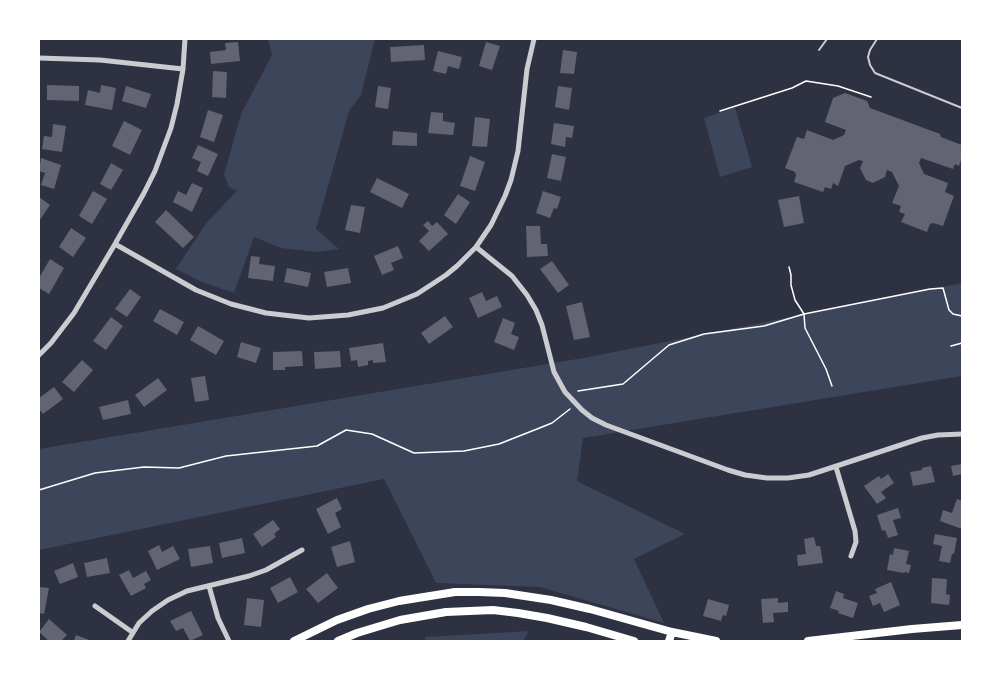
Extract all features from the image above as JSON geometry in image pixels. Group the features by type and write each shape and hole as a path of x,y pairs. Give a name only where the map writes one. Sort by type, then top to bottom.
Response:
{"main road":[{"path":"294,641 337,620 368,609 399,601 455,592 505,593 551,600 672,632 716,641"},
{"path":"338,641 400,620 446,612 492,610 547,618 634,641"},
{"path":"808,641 962,625"},
{"path":"669,641 672,632"}],"street":[{"path":"39,355 74,313 144,194 162,155 177,104 185,39"},
{"path":"115,244 180,282 212,297 267,313 309,318 329,317 367,312 401,301 426,288 458,266 476,247 491,225 511,180 518,151 527,69 534,39"},
{"path":"39,58 100,60 183,69"},
{"path":"476,247 512,276 527,295 542,325 554,372 566,392 592,418 606,425 728,470 766,478 809,475 922,438 962,434"},
{"path":"836,467 855,531 856,542 851,556"},
{"path":"128,641 139,623 152,610 168,600 187,591 266,570 302,550"},
{"path":"209,586 218,618 229,641"},
{"path":"95,606 132,632"}],"lane":[{"path":"819,50 827,39"},
{"path":"877,39 868,57 875,73 962,108"}],"path":[{"path":"720,111 792,88 806,81 838,86 871,97"},
{"path":"789,267 790,285 795,300 804,314 805,328 832,386"},
{"path":"578,391 623,384 669,345 704,334 764,326 804,314 930,289 943,288 949,310 952,314 962,316"},
{"path":"951,346 962,343"},
{"path":"39,490 95,473 144,467 179,468 226,456 317,446 346,430 372,434 414,453 464,451 499,444 552,423 577,405"}],"shaded area":[{"path":"268,39 375,39 361,95 349,111 316,229 339,249 317,252 281,248 254,237 234,293 202,282 176,269 207,222 237,191 229,187 224,175 241,114 272,55"},
{"path":"735,107 752,167 720,177 704,118"},
{"path":"962,283 962,376 583,438 577,481 685,534 634,559 664,623 540,587 436,583 384,479 39,550 39,449 589,357"},
{"path":"529,631 523,641 426,641 425,637"}],"building":[{"path":"238,42 240,61 211,64 210,52 226,50 225,43"},
{"path":"486,42 500,46 492,70 479,66"},
{"path":"424,45 425,60 391,62 390,47"},
{"path":"563,50 577,52 574,74 560,73"},
{"path":"438,51 462,57 459,69 448,66 446,74 433,71"},
{"path":"213,71 227,72 226,98 212,97"},
{"path":"47,85 79,86 79,101 47,100"},
{"path":"101,85 116,88 112,110 85,105 88,90 100,93"},
{"path":"126,86 151,94 146,108 122,101"},
{"path":"378,86 391,88 388,109 375,107"},
{"path":"558,86 572,88 569,110 555,107"},
{"path":"845,93 867,101 870,108 940,134 941,137 962,145 959,166 955,164 953,169 921,158 919,163 924,174 948,183 945,192 954,196 943,226 930,224 927,232 901,222 905,214 899,212 901,206 892,203 899,186 892,172 887,170 885,177 873,183 866,180 860,168 863,161 859,160 845,166 838,186 833,183 831,189 825,187 823,192 794,182 795,172 785,168 797,137 804,139 807,130 833,140 844,135 846,130 825,122 833,98"},
{"path":"208,110 223,115 214,142 200,137"},
{"path":"431,112 443,113 443,121 455,123 453,135 428,133"},
{"path":"475,117 490,119 487,147 472,146"},
{"path":"124,121 142,130 130,155 112,146"},
{"path":"554,123 574,126 572,138 566,137 565,147 551,144"},
{"path":"53,124 66,126 62,152 42,149 44,136 52,137"},
{"path":"393,131 417,133 417,146 392,145"},
{"path":"198,145 218,154 208,176 197,171 201,162 192,158"},
{"path":"552,154 566,157 561,181 547,178"},
{"path":"470,156 485,162 475,191 460,186"},
{"path":"41,158 61,165 54,189 41,185 45,173 39,171"},
{"path":"111,163 123,170 111,190 100,184"},
{"path":"377,178 409,194 402,208 370,192"},
{"path":"192,183 203,188 192,212 173,202 178,191 186,195"},
{"path":"93,191 107,199 92,224 79,216"},
{"path":"543,191 561,197 557,209 554,208 550,218 536,213"},
{"path":"458,194 470,202 456,224 444,215"},
{"path":"799,196 804,223 784,227 778,200"},
{"path":"39,197 50,205 39,221"},
{"path":"351,205 365,207 360,233 345,230"},
{"path":"166,210 194,237 183,248 155,222"},
{"path":"428,221 432,226 437,222 448,234 429,251 419,241 429,231 423,225"},
{"path":"526,226 540,226 541,244 547,244 548,256 527,257"},
{"path":"71,228 86,238 73,257 59,247"},
{"path":"398,246 403,258 391,263 394,270 382,275 374,256"},
{"path":"251,256 260,257 259,264 275,266 273,281 248,278"},
{"path":"50,259 64,268 49,294 39,288 39,278"},
{"path":"552,261 569,285 558,293 540,269"},
{"path":"287,268 311,273 308,287 284,282"},
{"path":"348,268 351,283 327,287 324,272"},
{"path":"130,289 141,297 127,317 115,309"},
{"path":"482,292 486,301 497,296 502,307 478,318 469,298"},
{"path":"582,302 590,337 574,340 566,306"},
{"path":"160,309 184,322 177,335 153,321"},
{"path":"445,316 453,327 429,344 421,333"},
{"path":"111,317 123,326 106,350 93,341"},
{"path":"503,318 515,323 511,334 519,337 514,350 494,342"},
{"path":"198,326 224,341 216,355 190,340"},
{"path":"241,342 261,348 256,363 237,357"},
{"path":"383,343 386,362 373,363 373,360 368,361 368,365 358,367 357,360 351,361 349,348"},
{"path":"302,351 303,366 273,370 273,352"},
{"path":"340,351 341,367 315,369 314,352"},
{"path":"82,360 93,370 74,392 62,382"},
{"path":"205,376 209,400 195,402 191,378"},
{"path":"158,378 167,390 144,407 135,395"},
{"path":"54,387 63,399 43,414 39,409 39,398"},
{"path":"128,400 131,414 103,420 99,407"},
{"path":"962,464 962,474 953,476 951,466"},
{"path":"931,466 935,482 913,486 910,472"},
{"path":"888,474 894,483 881,492 886,498 877,504 864,486 879,476 881,479"},
{"path":"337,498 342,509 335,513 341,527 328,534 316,509"},
{"path":"957,499 962,501 962,529 940,521 943,510 952,513"},
{"path":"898,508 901,518 893,520 898,535 888,538 885,530 882,531 877,515"},
{"path":"273,520 280,529 274,534 276,537 262,547 253,534"},
{"path":"935,534 957,538 950,563 939,561 942,546 933,544"},
{"path":"814,537 816,546 820,546 823,563 798,566 797,555 806,554 804,539"},
{"path":"242,538 245,553 222,558 219,543"},
{"path":"350,541 355,562 337,567 331,547"},
{"path":"159,545 162,552 173,546 180,559 157,570 148,551"},
{"path":"210,546 213,563 191,567 188,549"},
{"path":"894,548 909,551 906,564 911,565 909,573 887,570 890,554 893,555"},
{"path":"107,558 110,573 87,577 84,563"},
{"path":"73,563 78,577 60,584 54,571"},
{"path":"129,570 133,578 146,571 151,580 144,584 146,588 131,596 119,575"},
{"path":"327,573 338,588 318,603 306,589"},
{"path":"290,577 298,592 278,603 270,588"},
{"path":"932,578 947,579 946,594 950,595 949,605 931,603"},
{"path":"891,582 900,605 884,612 880,603 873,606 869,596 877,593 875,589"},
{"path":"39,587 49,588 44,614 39,613"},
{"path":"836,591 844,594 843,598 858,603 853,618 830,608"},
{"path":"247,598 264,600 261,627 244,625"},
{"path":"778,598 778,603 788,602 788,612 773,613 774,622 763,623 761,599"},
{"path":"708,599 729,605 726,616 723,615 721,621 703,616"},
{"path":"191,611 203,635 190,641 183,628 176,631 170,621"},
{"path":"49,619 67,635 61,641 49,641 39,632"},
{"path":"76,635 92,641 74,641"}]}
